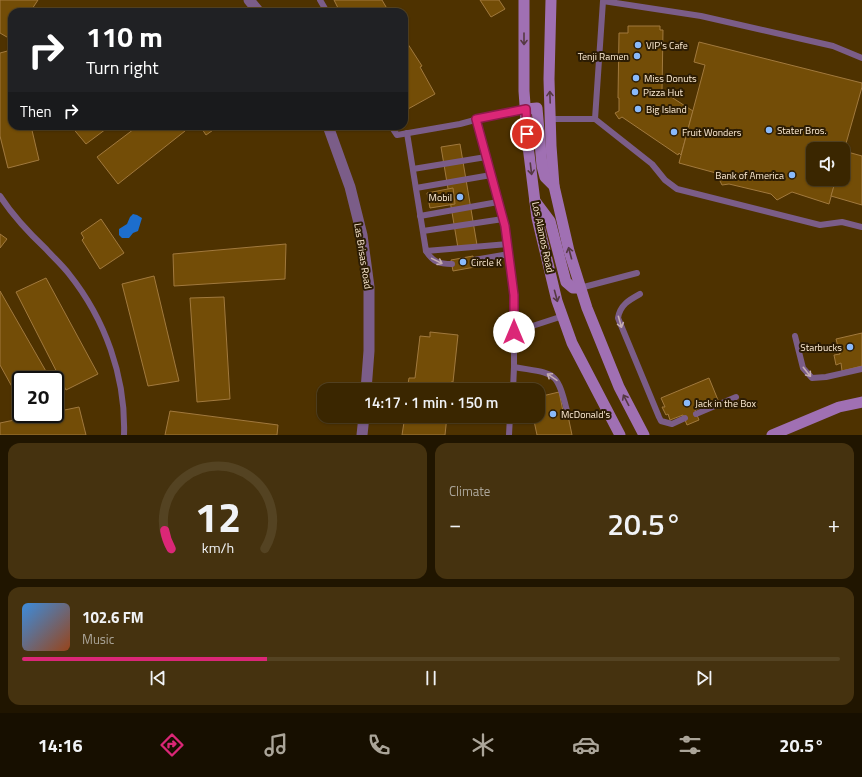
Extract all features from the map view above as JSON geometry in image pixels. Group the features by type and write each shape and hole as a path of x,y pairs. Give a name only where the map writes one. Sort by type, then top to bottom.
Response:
{"main road":[{"name":"Los Alamos Road","path":"524,0 524,91 528,146 539,226 558,301 572,343 620,435"},
{"path":"550,0 549,79 554,186 569,251 587,308 619,387 644,435"},
{"path":"526,109 537,108 542,166 545,176 554,186"},
{"path":"535,201 550,221 566,282 573,288 580,288"},
{"path":"772,435 839,407 862,402"}],"street":[{"path":"249,0 256,8"},
{"name":"Las Brisas Road","path":"329,130 350,187 362,235 369,287 369,351 367,383"},
{"path":"362,435 363,423"}],"lane":[{"path":"595,119 603,2 701,16 833,46 862,58"},
{"path":"394,130 397,135 460,124 476,119 526,109"},
{"path":"476,119 503,219 508,244 514,295 513,383"},
{"path":"550,119 595,119 652,164 665,180 677,189 820,225 842,222 862,227"},
{"path":"407,133 426,251 433,260 440,264 452,264"},
{"path":"412,169 486,157"},
{"path":"416,188 491,175"},
{"path":"0,196 29,233 69,273 94,311 112,354 123,400 124,435"},
{"path":"420,216 498,202"},
{"path":"423,231 503,219"},
{"path":"426,251 508,244"},
{"path":"474,260 509,254"},
{"path":"580,288 637,273"},
{"path":"640,294 625,303 619,310 618,318 661,421 672,424 685,418"},
{"path":"514,332 563,316"},
{"path":"794,336 803,368 812,378 826,377 862,369"},
{"path":"514,367 547,373 554,376 562,389 566,411"},
{"path":"696,414 736,397"},
{"path":"509,435 510,423"}],"water":[{"path":"133,214 142,218 138,231 133,233 129,238 122,238 119,235 119,229 127,224"}],"building":[{"path":"0,0 38,0 33,8 8,8 8,38 0,33"},
{"path":"334,0 382,0 387,8 338,8"},
{"path":"480,0 499,0 505,9 491,17"},
{"path":"628,26 660,26 660,30 663,30 662,91 693,111 681,155 679,153 678,155 622,117 619,119 615,113 619,111 619,33 628,33"},
{"name":"Stater Bros.","path":"699,42 862,83 846,142 806,142 806,186 834,186 829,204 792,192 777,200 771,194 729,184 722,185 716,173 679,163 705,65 694,62"},
{"path":"408,44 422,66 420,67 435,94 408,109"},
{"path":"8,51 8,130 32,130 39,160 8,168 0,136 0,53"},
{"path":"74,130 105,130 86,144"},
{"path":"133,130 185,131 118,184 97,157"},
{"path":"203,130 213,130 206,135"},
{"path":"460,144 477,245 458,248 441,147"},
{"path":"850,153 862,156 862,205 831,196 834,186 850,186"},
{"path":"453,188 455,204 430,208 427,193"},
{"path":"101,219 124,253 100,269 82,240 84,238 81,233"},
{"path":"0,234 7,239 0,248"},
{"path":"286,244 285,279 174,286 173,254"},
{"name":"Circle K","path":"473,256 475,267 453,271 451,260"},
{"path":"154,276 179,381 148,386 122,284"},
{"path":"46,278 98,374 66,390 64,386 64,371 56,371 16,292"},
{"path":"0,291 46,371 12,371 12,387 0,365"},
{"path":"224,297 230,399 197,402 190,298"},
{"path":"430,332 458,335 453,382 408,383 409,378 415,378 420,336 430,337"},
{"name":"Starbucks","path":"862,333 862,366 842,371 841,363 836,365 834,355 840,354 836,339"},
{"name":"Jack in the Box","path":"709,378 718,400 695,410 699,420 687,425 683,415 670,420 668,414 666,415 662,407 665,407 661,398"},
{"name":"McDonald's","path":"559,392 563,411 567,411 572,435 537,435 534,423 545,423 545,395"},
{"path":"79,407 86,435 0,435 0,423 12,420 12,423 64,423 64,410"},
{"path":"170,411 278,425 277,435 165,435"},
{"path":"404,423 446,423 445,435 402,435"}],"place":[{"name":"VIP's Cafe","path":"638,45"},
{"name":"Tenji Ramen","path":"637,56"},
{"name":"Miss Donuts","path":"636,78"},
{"name":"Pizza Hut","path":"635,92"},
{"name":"Big Island","path":"638,109"},
{"name":"Stater Bros.","path":"769,130"},
{"name":"Fruit Wonders","path":"674,132"},
{"name":"Bank of America","path":"792,175"},
{"name":"Mobil","path":"460,197"},
{"name":"Circle K","path":"463,262"},
{"name":"Starbucks","path":"850,347"},
{"name":"Jack in the Box","path":"687,403"},
{"name":"McDonald's","path":"553,414"}],"route":[{"path":"514,332 514,295 505,226 476,119 526,109 527,134"}]}
